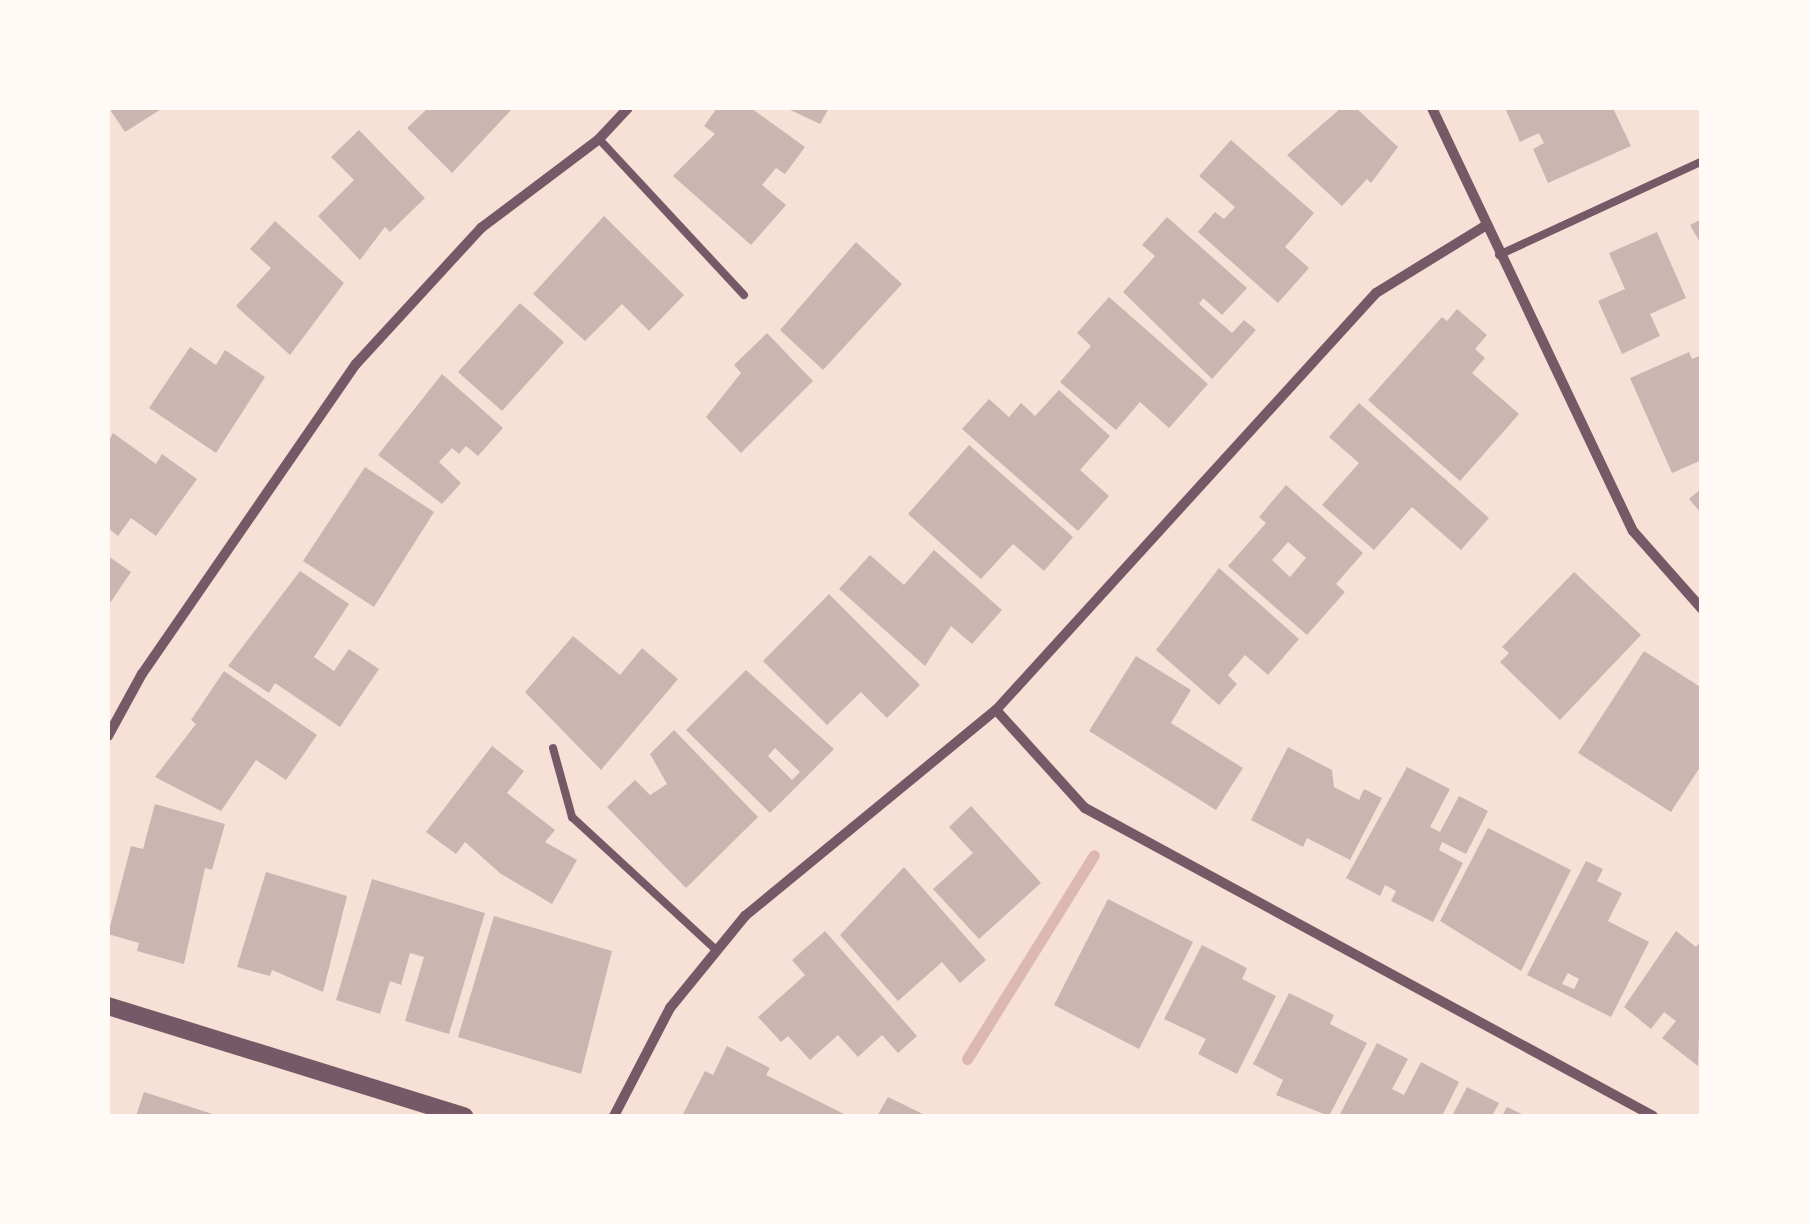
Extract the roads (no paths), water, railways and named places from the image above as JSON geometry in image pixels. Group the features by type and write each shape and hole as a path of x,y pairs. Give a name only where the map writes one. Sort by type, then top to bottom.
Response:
{"street":[{"path":"108,736 142,674 356,364 481,228 598,139 628,108"},
{"path":"1432,108 1633,531 1702,609"},
{"path":"614,1116 670,1008 714,948 996,710 1376,293 1485,226"},
{"path":"996,710 1085,808 1654,1116"},
{"path":"108,1006 464,1116"}],"lane":[{"path":"598,139 744,295"},
{"path":"1499,255 1702,162"},
{"path":"552,748 572,817 714,948"}],"waterway":[{"path":"967,1059 1094,855"}]}
